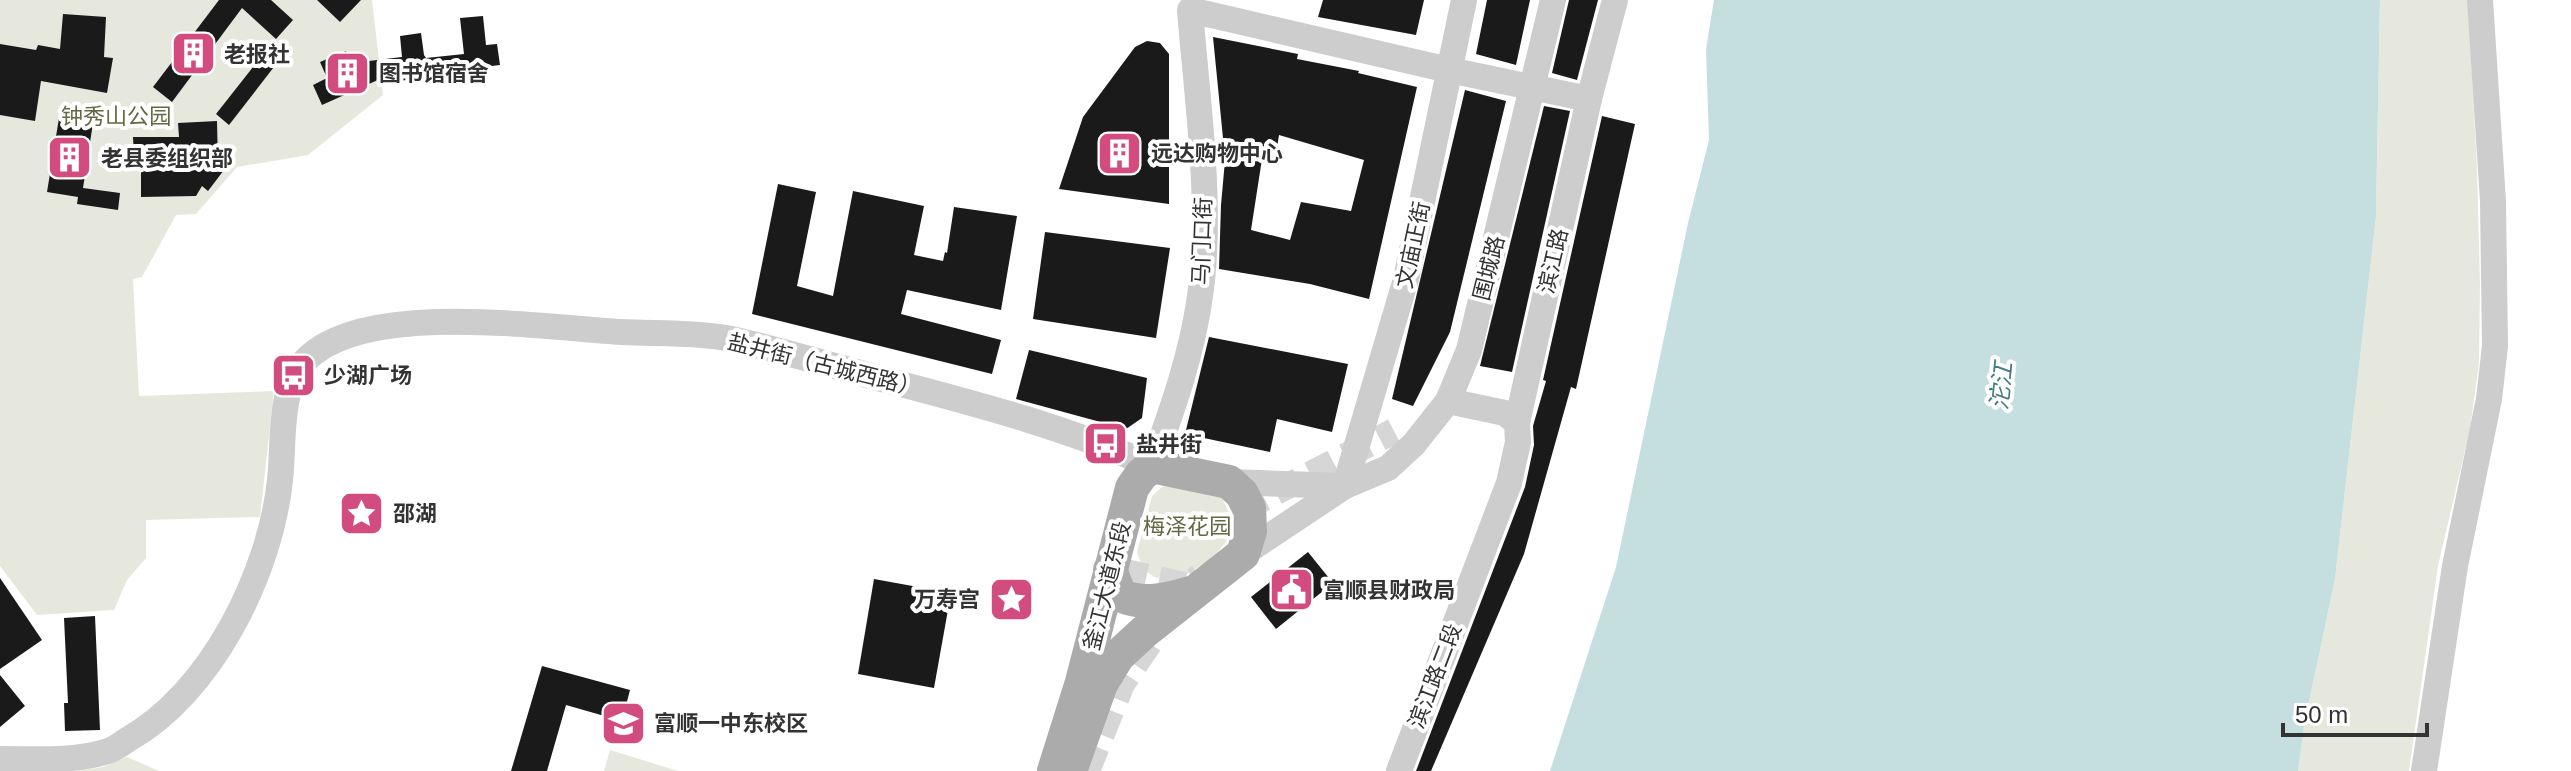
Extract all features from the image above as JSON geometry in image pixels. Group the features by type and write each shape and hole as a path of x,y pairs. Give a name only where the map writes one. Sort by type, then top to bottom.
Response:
{"main road":[{"path":"1152,466 1229,482 1242,494 1249,508 1250,531 1243,554"},
{"name":"釜江大道东段","path":"1054,771 1082,682 1132,488 1152,466"},
{"name":"釜江大道东段","path":"1070,771 1101,684 1118,656 1243,554"},
{"path":"1110,570 1120,595 1132,601 1149,602 1197,592"}],"street":[{"name":"文庙正街","path":"1345,486 1406,279 1464,0"},
{"name":"围城路","path":"1345,486 1388,468 1414,444 1448,401 1469,350 1553,0"},
{"name":"滨江路","path":"1517,423 1589,99 1615,0"},
{"path":"2424,771 2455,566 2489,399 2495,346 2493,201 2480,0"},
{"name":"马门口街","path":"1152,466 1185,373 1201,294 1204,203 1190,10 1449,70"},
{"path":"1449,70 1589,99"},
{"name":"盐井街（古城西路）","path":"0,759 69,757 109,751 148,728 180,699 213,656 241,608 266,547 280,484 284,419 293,375 315,352 356,331 436,320 732,339 997,410 1105,444 1152,466"},
{"path":"1448,401 1505,413 1517,423"},
{"name":"滨江路二段","path":"1399,771 1509,483 1518,442 1517,423"},
{"path":"1229,482 1345,486"},
{"path":"1243,554 1345,486"}],"green space":[{"name":"钟秀山公园","path":"0,0 372,0 383,95 308,155 237,167 196,214 176,215 142,277 133,279 139,396 274,391 260,517 146,520 146,558 127,580 114,610 37,615 0,566"},
{"path":"2380,0 2468,0 2477,168 2479,363 2470,429 2438,566 2409,771 2298,771 2304,726 2335,579 2376,217"},
{"name":"梅泽花园","path":"1181,482 1221,496 1231,517 1230,536 1214,557 1189,573 1156,578 1143,569 1137,552 1152,496 1162,487"},
{"path":"610,750 678,771 604,771"},
{"path":"127,757 159,771 77,771 103,767"}],"water":[{"name":"沱江","path":"1714,0 2380,0 2376,217 2335,579 2304,726 2298,771 1550,771 1616,567 1688,223 1709,140 1706,49"}],"building":[{"name":"老报社","path":"219,0 271,0 293,20 276,39 242,8 172,102 153,87"},
{"path":"317,0 361,0 340,22"},
{"path":"1323,0 1424,0 1416,35 1318,17"},
{"path":"1487,0 1530,0 1516,65 1476,54"},
{"path":"1569,0 1598,0 1577,80 1552,73"},
{"path":"63,14 106,17 104,57 113,58 107,93 41,81 35,121 0,115 0,44 36,50 38,45 60,49"},
{"path":"483,16 486,45 497,44 500,65 467,69 467,73 390,82 389,75 322,105 313,85 327,78 320,62 346,51 354,68 369,61 402,57 400,36 421,33 426,58 464,54 460,18"},
{"path":"1213,37 1298,54 1297,59 1359,71 1417,87 1369,299 1310,284 1219,269 1227,138 1223,138","holes":["1279,135 1364,160 1351,211 1301,202 1290,240 1251,230 1264,146 1277,148"]},
{"name":"远达购物中心","path":"1147,41 1160,43 1169,54 1169,204 1059,189 1083,117 1135,47"},
{"path":"264,53 277,63 229,125 216,114"},
{"path":"1465,90 1506,101 1450,332 1413,406 1392,399"},
{"path":"1544,106 1570,111 1512,372 1480,366"},
{"path":"1602,116 1635,124 1576,389 1571,387 1524,554 1431,771 1416,771 1525,487 1534,445 1533,426 1546,381 1543,380"},
{"name":"老县委组织部","path":"59,118 93,123 83,188 120,193 118,210 77,204 78,197 47,192"},
{"path":"217,121 218,166 224,170 208,191 202,186 196,196 141,197 141,158 134,158 133,137 179,137 178,123"},
{"path":"778,184 816,192 797,286 833,296 853,191 924,206 914,255 943,261 954,207 1017,216 1001,310 907,290 901,314 1001,340 992,374 752,314"},
{"path":"1045,232 1170,248 1156,338 1033,319"},
{"path":"1209,337 1348,364 1332,432 1277,419 1270,452 1185,434"},
{"path":"1029,350 1147,378 1142,418 1126,429 1016,399"},
{"name":"富顺县财政局","path":"1308,552 1333,583 1276,629 1251,597"},
{"path":"0,578 42,640 0,669"},
{"path":"874,579 951,593 934,688 858,674"},
{"path":"95,616 100,730 65,731 64,703 68,703 64,618"},
{"path":"542,666 630,690 622,721 566,705 547,771 511,771"},
{"path":"0,675 25,706 0,727"}],"tunnel":[{"path":"1241,510 1394,431"},
{"path":"1121,571 1188,586 1200,576"},
{"path":"1087,771 1122,684 1157,632"}],"place":[{"name":"老报社","path":"193,54"},
{"name":"图书馆宿舍","path":"348,73"},
{"name":"远达购物中心","path":"1120,153"},
{"name":"老县委组织部","path":"70,158"},
{"name":"少湖广场","path":"293,375"},
{"name":"盐井街","path":"1105,444"},
{"name":"邵湖","path":"362,513"},
{"name":"富顺县财政局","path":"1292,590"},
{"name":"万寿宫","path":"1011,599"},
{"name":"富顺一中东校区","path":"623,723"}]}
